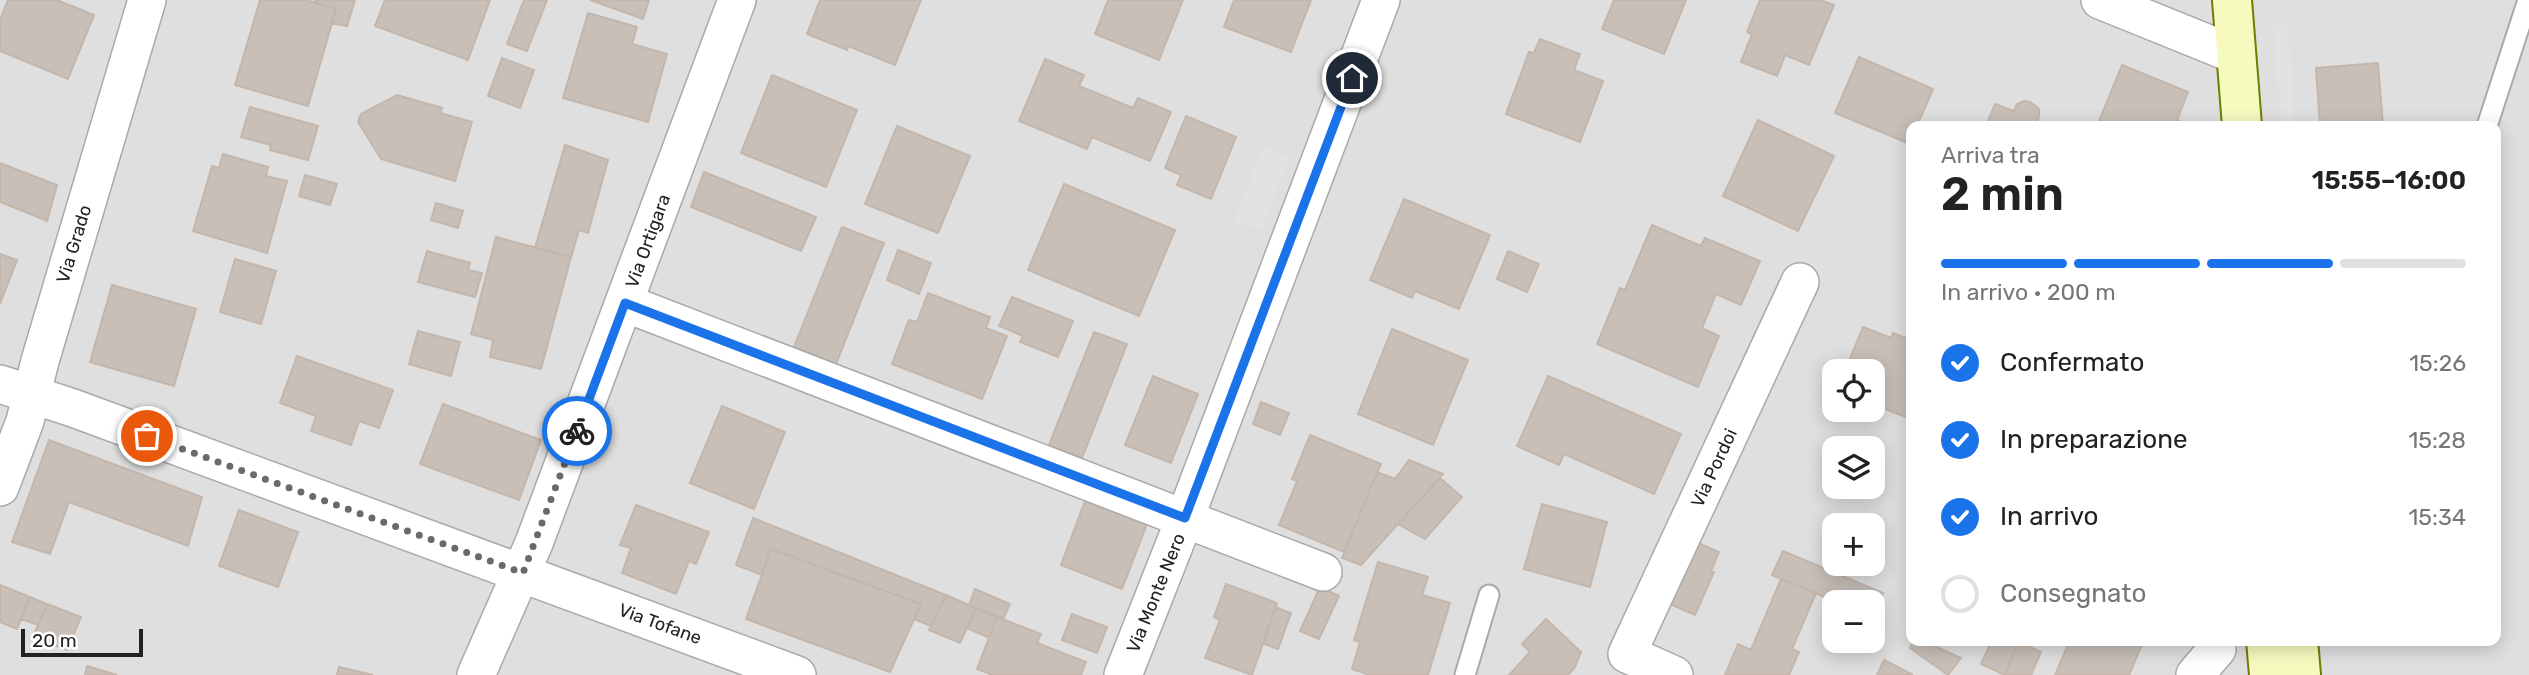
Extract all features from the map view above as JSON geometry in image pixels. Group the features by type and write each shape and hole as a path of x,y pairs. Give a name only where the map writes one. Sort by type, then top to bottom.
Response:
{"street":[{"name":"Via Grado","path":"0,487 25,421 16,389 40,361 147,0"},
{"name":"Via Ortigara","path":"477,675 523,573 737,0"},
{"name":"Via Monte Nero","path":"1124,675 1381,0"},
{"path":"2100,0 2236,55"},
{"path":"2232,0 2242,121"},
{"name":"Via Pordoi","path":"1674,675 1622,665 1800,282"},
{"path":"625,303 1322,572"},
{"name":"Via Tofane","path":"16,389 797,675"},
{"path":"2267,646 2269,675"},
{"path":"2299,646 2301,675"}],"lane":[{"path":"2489,121 2528,0"},
{"path":"1465,675 1489,595"}],"shaded area":[{"path":"0,0 2529,0 2529,675 0,675"},
{"path":"2288,23 2295,121 2281,121 2273,24"},
{"path":"1263,146 1289,157 1261,230 1235,220"}],"building":[{"path":"8,0 57,0 94,15 68,79 0,51 0,20"},
{"path":"260,0 306,0 336,9 308,106 235,85"},
{"path":"355,0 347,26 331,23 336,9 314,2"},
{"path":"385,0 490,0 468,60 375,26"},
{"path":"524,0 547,0 527,51 507,44"},
{"path":"590,0 649,0 643,19"},
{"path":"820,0 921,0 895,65 848,46 847,50 807,34"},
{"path":"1108,0 1183,0 1159,60 1095,34"},
{"path":"1234,0 1311,0 1291,52 1224,27"},
{"path":"1614,0 1686,0 1664,54 1602,29"},
{"path":"1760,0 1820,0 1834,5 1809,65 1785,55 1777,76 1741,62 1752,34 1747,32"},
{"path":"588,13 637,27 632,44 667,54 648,122 563,98"},
{"path":"1540,39 1580,54 1574,70 1603,81 1580,142 1506,114 1529,52 1534,53"},
{"path":"1859,57 1933,89 1919,121 1906,121 1906,142 1835,113"},
{"path":"502,58 534,70 520,108 488,96"},
{"path":"1045,59 1084,75 1079,86 1133,108 1138,98 1171,112 1150,161 1092,137 1087,149 1019,121"},
{"path":"2378,63 2383,121 2320,121 2316,68"},
{"path":"2122,65 2188,92 2177,120 2179,121 2099,121"},
{"path":"772,75 857,110 826,187 741,153"},
{"path":"397,95 442,108 440,113 472,122 455,181 381,159 358,122 361,114"},
{"path":"2030,102 2039,109 2038,121 1988,121 1995,104 2014,111 2017,104"},
{"path":"250,107 318,126 308,160 270,150 271,145 241,137"},
{"path":"1186,116 1236,137 1211,199 1177,185 1181,175 1165,168"},
{"path":"1758,120 1834,156 1798,231 1723,196"},
{"path":"897,126 970,156 938,233 865,204"},
{"path":"565,145 608,160 588,233 579,230 571,257 535,248"},
{"path":"223,154 268,167 266,176 287,181 267,253 193,231 212,166 219,168"},
{"path":"0,163 57,185 47,221 0,202"},
{"path":"704,172 816,217 801,251 691,207"},
{"path":"305,175 337,184 330,205 299,196"},
{"path":"1064,184 1175,230 1139,316 1028,270"},
{"path":"1404,199 1490,235 1459,309 1415,291 1412,298 1370,280"},
{"path":"436,203 463,211 458,228 431,220"},
{"path":"1652,225 1701,246 1705,238 1760,261 1741,305 1716,294 1702,328 1719,336 1698,387 1597,344 1620,288 1625,290"},
{"path":"842,227 884,243 836,364 794,347"},
{"path":"496,237 571,257 541,369 490,357 493,340 471,334"},
{"path":"898,250 931,263 919,294 887,280"},
{"path":"427,251 470,263 468,270 482,273 475,297 418,282"},
{"path":"1508,251 1539,264 1527,292 1497,279"},
{"path":"0,254 17,260 0,304"},
{"path":"235,259 276,271 261,324 220,312"},
{"path":"112,285 196,309 174,386 90,362"},
{"path":"928,293 990,317 986,328 1007,336 982,399 892,364 909,320 917,322"},
{"path":"1012,297 1073,321 1058,357 1020,342 1023,336 999,326"},
{"path":"1863,327 1891,338 1893,333 1906,338 1906,417 1885,409 1885,359 1850,359"},
{"path":"1392,329 1468,360 1433,445 1358,414"},
{"path":"418,331 460,342 451,376 409,364"},
{"path":"1094,332 1127,344 1082,458 1049,445"},
{"path":"297,356 393,390 379,428 359,421 351,445 311,431 316,416 280,403"},
{"path":"1153,376 1198,394 1171,463 1125,445"},
{"path":"1548,376 1681,434 1654,494 1564,454 1559,465 1517,446"},
{"path":"1261,402 1289,413 1280,435 1253,424"},
{"path":"443,404 541,440 519,500 420,464"},
{"path":"722,406 785,432 754,509 690,483"},
{"path":"1310,435 1381,464 1344,552 1279,525 1297,481 1292,479"},
{"path":"49,440 202,497 188,546 69,502 50,554 12,542"},
{"path":"1409,460 1443,474 1361,565 1342,558 1377,472 1395,479"},
{"path":"1440,478 1462,497 1425,539 1398,524"},
{"path":"1085,501 1147,524 1122,589 1061,565"},
{"path":"1542,504 1607,522 1590,587 1524,569"},
{"path":"636,505 709,532 696,564 689,561 676,594 622,573 631,548 620,545"},
{"path":"239,510 298,532 278,587 219,566"},
{"path":"753,518 946,595 931,626 914,619 921,604 771,549 762,575 736,565"},
{"path":"1698,543 1719,552 1711,571 1714,572 1695,615 1670,604"},
{"path":"771,549 921,604 890,672 746,619"},
{"path":"1783,551 1822,567 1822,576 1843,576 1876,590 1822,590 1822,596 1772,575"},
{"path":"1378,562 1428,577 1422,595 1450,603 1428,675 1370,675 1352,669 1360,642 1354,640"},
{"path":"1781,579 1816,593 1792,649 1799,652 1789,675 1725,675 1738,644 1751,650"},
{"path":"1226,584 1277,603 1252,675 1205,658 1220,620 1214,617"},
{"path":"0,585 30,597 17,629 0,622"},
{"path":"1320,587 1339,596 1319,639 1300,631"},
{"path":"975,589 1010,604 1003,619 969,605"},
{"path":"946,595 976,608 960,643 929,630"},
{"path":"30,597 47,604 38,625 21,619"},
{"path":"47,604 81,617 67,650 33,637"},
{"path":"1275,607 1291,613 1278,649 1264,644"},
{"path":"976,608 997,617 989,638 967,628"},
{"path":"1072,614 1107,627 1097,653 1062,640"},
{"path":"997,617 1041,634 1037,643 1086,662 1081,675 993,675 977,669"},
{"path":"1546,619 1581,652 1575,667 1568,675 1509,675 1530,652 1522,644"},
{"path":"1934,646 1961,658 1948,675 1910,648"},
{"path":"1989,646 2017,646 2005,675 1981,664"},
{"path":"2017,646 2028,646 2041,652 2031,675 2005,675"},
{"path":"2067,646 2141,646 2129,675 2055,675"},
{"path":"1884,660 1913,675 1877,675"},
{"path":"87,666 117,675 85,675"},
{"path":"339,667 373,675 337,675"}],"way so far":[{"path":"147,436 523,573 577,431"}],"route":[{"path":"577,431 625,303 1185,518 1352,78"}]}
